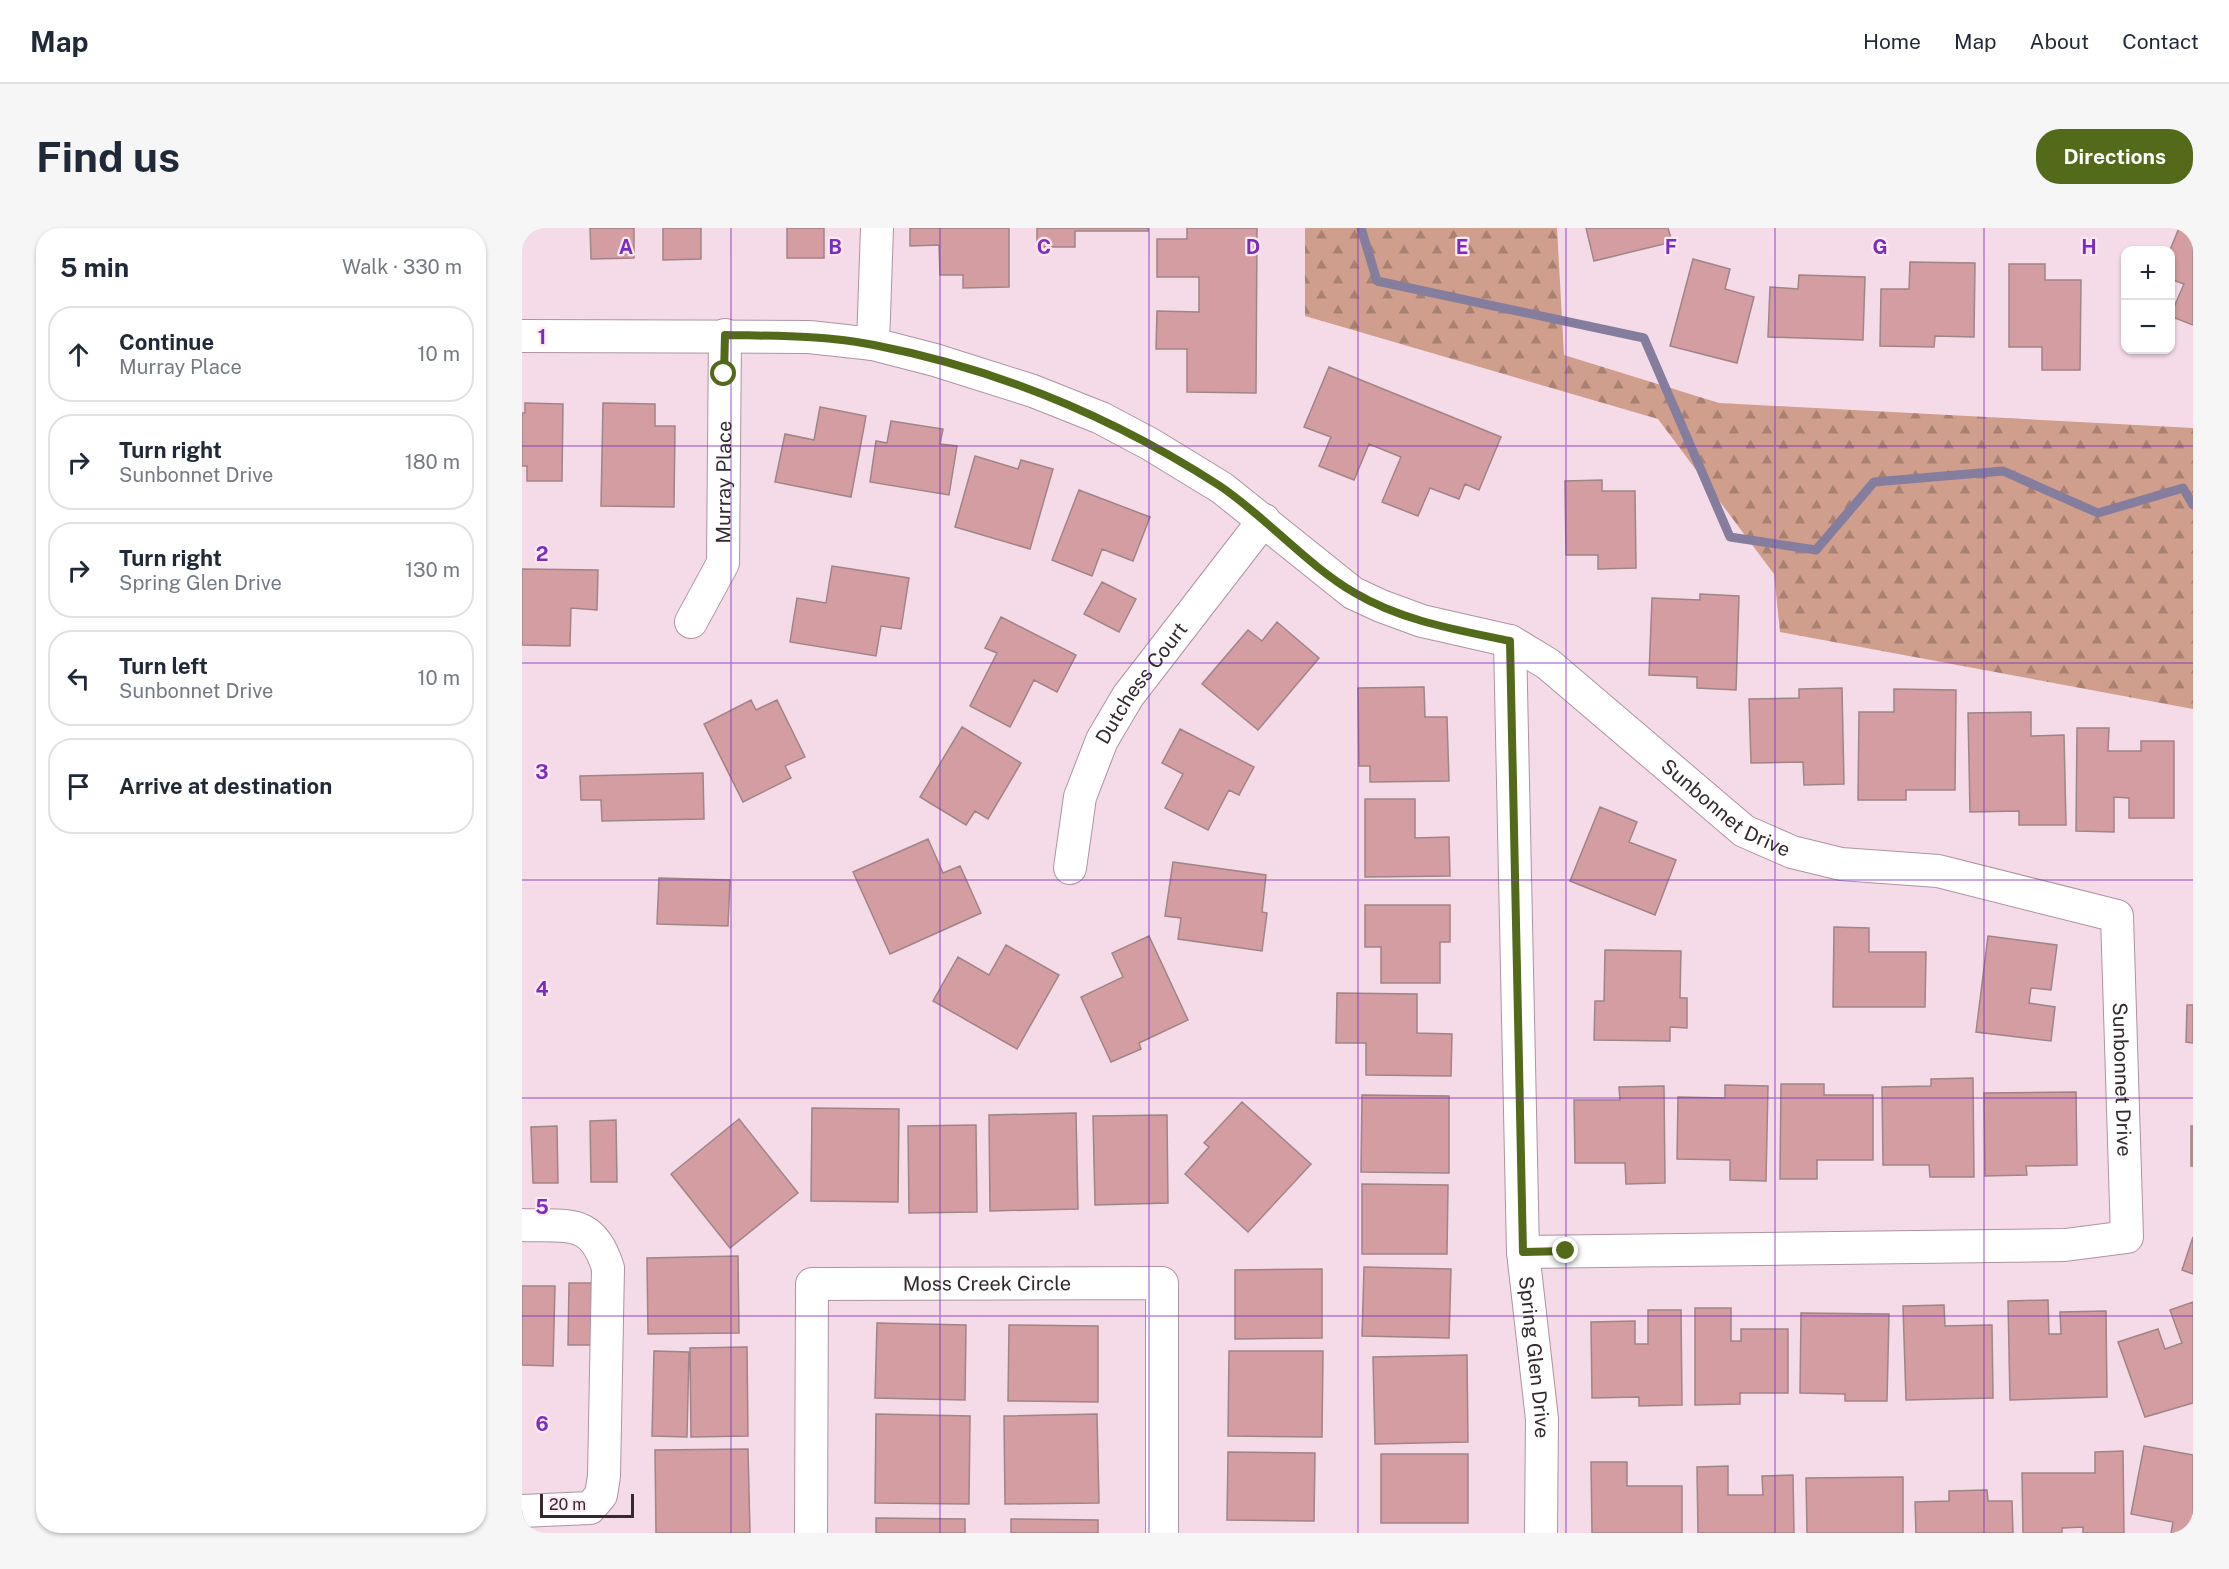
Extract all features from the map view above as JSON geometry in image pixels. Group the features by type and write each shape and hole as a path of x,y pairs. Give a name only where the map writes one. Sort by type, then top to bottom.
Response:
{"street":[{"path":"873,345 877,228"},
{"name":"Murray Place","path":"691,622 723,562 725,335"},
{"name":"Sunbonnet Drive","path":"522,336 809,337 873,345 935,360 1033,391 1101,418 1150,444 1222,488 1353,593 1422,621 1510,641 1548,664 1744,831 1792,852 1841,864 1938,871 2116,916 2127,1237 2065,1245 1523,1252"},
{"name":"Dutchess Court","path":"1070,868 1080,797 1102,740 1128,696 1264,520"},
{"name":"Spring Glen Drive","path":"1510,641 1523,1252 1542,1419 1541,1533"},
{"path":"522,1225 573,1227 589,1233 602,1248 608,1268 604,1476 601,1495 590,1508 522,1511"},
{"name":"Moss Creek Circle","path":"811,1533 813,1284 1150,1283 1162,1283 1162,1533"}],"green space":[{"path":"1305,228 1557,228 1564,355 1719,403 2193,428 2193,709 1780,632 1774,574 1658,419 1305,316"}],"building":[{"path":"590,228 634,228 634,258 591,259"},
{"path":"663,228 701,228 701,259 663,260"},
{"path":"787,228 824,228 824,258 787,258"},
{"path":"910,228 1009,228 1009,287 963,288 963,275 940,275 939,245 910,246"},
{"path":"1037,228 1148,228 1148,231 1075,231 1075,247 1037,247"},
{"path":"1187,228 1257,228 1256,393 1187,392 1187,349 1156,349 1157,311 1199,312 1199,277 1157,277 1157,239 1187,239"},
{"path":"1586,228 1668,228 1672,242 1594,261"},
{"path":"2179,228 2193,228 2193,325 2175,318 2175,305 2184,284 2175,281 2175,246 2172,246"},
{"path":"1693,259 1730,269 1725,289 1754,297 1737,363 1670,346"},
{"path":"1910,262 1975,263 1974,337 1935,336 1934,347 1880,346 1881,289 1909,289"},
{"path":"2009,264 2045,264 2045,280 2081,280 2080,370 2042,370 2042,347 2009,347"},
{"path":"1799,275 1865,277 1863,340 1768,337 1770,287 1798,289"},
{"path":"1329,367 1501,437 1479,490 1465,484 1459,499 1430,488 1418,516 1382,502 1401,457 1369,444 1354,480 1319,466 1331,437 1304,427"},
{"path":"525,403 563,404 562,481 527,481 527,466 522,466 522,413 525,413"},
{"path":"603,403 655,404 655,426 675,426 674,507 601,506"},
{"path":"820,407 866,416 851,497 775,482 785,434 814,440"},
{"path":"891,421 943,429 940,444 957,446 949,495 870,482 876,441 887,443"},
{"path":"975,456 1018,469 1021,460 1053,469 1030,549 955,527"},
{"path":"1602,480 1602,491 1635,491 1636,568 1598,569 1598,555 1566,555 1565,481"},
{"path":"1079,490 1150,517 1133,561 1102,549 1092,576 1052,560"},
{"path":"832,566 909,578 901,629 881,626 876,656 790,642 797,598 826,603"},
{"path":"522,569 598,570 597,610 571,608 570,646 522,645"},
{"path":"1102,582 1136,599 1119,632 1084,614"},
{"path":"1700,594 1739,596 1736,690 1697,688 1697,677 1649,675 1652,598 1700,600"},
{"path":"1001,617 1076,655 1057,692 1034,680 1010,727 970,706 997,653 985,648"},
{"path":"1277,622 1319,658 1258,730 1202,684 1248,630 1262,641"},
{"path":"1424,687 1425,717 1447,717 1449,781 1370,782 1370,766 1359,766 1358,688"},
{"path":"1842,688 1844,784 1804,785 1803,762 1751,763 1749,699 1799,698 1799,689"},
{"path":"1894,689 1956,690 1955,790 1906,790 1906,800 1858,800 1859,712 1894,712"},
{"path":"751,700 756,710 777,700 805,757 785,766 791,778 743,802 704,724"},
{"path":"2031,712 2031,736 2064,735 2066,825 2019,825 2019,811 1970,812 1968,713"},
{"path":"962,727 1021,763 988,819 975,811 966,825 920,797"},
{"path":"2077,728 2109,728 2108,751 2141,751 2141,741 2174,741 2174,818 2129,818 2129,798 2114,797 2114,832 2076,831"},
{"path":"1180,729 1254,767 1239,795 1229,790 1208,830 1165,808 1183,774 1162,763"},
{"path":"703,773 704,819 602,821 601,800 581,800 580,776"},
{"path":"1365,799 1415,799 1415,838 1449,837 1450,876 1365,877"},
{"path":"1600,807 1637,822 1629,842 1676,860 1655,915 1570,881"},
{"path":"928,839 943,873 960,866 981,913 890,954 853,872"},
{"path":"1173,862 1266,875 1262,912 1267,913 1262,951 1178,939 1181,918 1165,916"},
{"path":"659,878 730,880 728,926 657,924"},
{"path":"1365,905 1450,905 1450,942 1440,942 1440,983 1381,983 1381,947 1365,947"},
{"path":"1834,927 1869,928 1869,952 1926,952 1925,1007 1833,1007"},
{"path":"1149,936 1188,1020 1139,1043 1141,1049 1111,1062 1081,997 1123,977 1112,953"},
{"path":"1988,936 2057,945 2051,990 2031,988 2029,1003 2055,1007 2051,1041 1976,1032"},
{"path":"1006,945 1059,975 1017,1049 933,1001 958,957 989,975"},
{"path":"1605,950 1681,951 1680,998 1687,998 1687,1028 1670,1027 1670,1041 1594,1040 1595,1001 1604,1001"},
{"path":"1337,993 1417,994 1417,1033 1452,1034 1451,1076 1366,1075 1366,1043 1336,1043"},
{"path":"2187,1005 2193,1005 2193,1043 2186,1042"},
{"path":"1973,1078 1974,1177 1930,1177 1929,1165 1883,1165 1882,1087 1931,1086 1931,1079"},
{"path":"1781,1084 1824,1084 1824,1095 1873,1095 1873,1160 1817,1160 1817,1179 1780,1179"},
{"path":"1725,1085 1768,1086 1766,1181 1730,1180 1730,1160 1677,1159 1678,1097 1725,1098"},
{"path":"1664,1086 1665,1183 1626,1184 1625,1163 1575,1163 1574,1100 1620,1100 1619,1087"},
{"path":"2076,1092 2077,1165 2026,1166 2027,1175 1985,1176 1984,1093"},
{"path":"1362,1095 1449,1096 1449,1173 1361,1172"},
{"path":"1242,1102 1311,1164 1248,1232 1185,1174 1209,1147 1204,1143"},
{"path":"812,1108 899,1109 898,1202 811,1201"},
{"path":"1076,1113 1078,1209 990,1211 989,1115"},
{"path":"1167,1115 1168,1203 1095,1205 1093,1116"},
{"path":"739,1119 798,1193 730,1248 671,1174"},
{"path":"616,1120 617,1182 591,1182 590,1121"},
{"path":"976,1125 977,1212 909,1213 908,1126"},
{"path":"557,1126 558,1183 533,1183 531,1127"},
{"path":"2191,1126 2193,1126 2193,1166 2191,1166"},
{"path":"1362,1184 1448,1185 1447,1254 1362,1254"},
{"path":"2193,1237 2193,1274 2182,1270"},
{"path":"738,1256 739,1333 648,1334 647,1258"},
{"path":"1364,1267 1451,1269 1449,1338 1362,1336"},
{"path":"1322,1269 1322,1338 1235,1339 1235,1270"},
{"path":"569,1283 594,1283 594,1345 568,1345"},
{"path":"522,1286 555,1286 553,1366 522,1365"},
{"path":"2048,1300 2049,1334 2061,1334 2060,1312 2106,1311 2107,1397 2010,1400 2008,1301"},
{"path":"2193,1302 2193,1403 2145,1417 2118,1342 2158,1329 2165,1349 2182,1343 2170,1310"},
{"path":"1944,1305 1945,1326 1992,1325 1993,1398 1906,1400 1903,1306"},
{"path":"1695,1308 1731,1308 1731,1341 1741,1341 1741,1329 1788,1329 1788,1393 1740,1393 1740,1404 1695,1405"},
{"path":"1648,1310 1681,1310 1682,1405 1639,1406 1639,1397 1592,1398 1591,1322 1635,1321 1635,1344 1648,1344"},
{"path":"1801,1313 1889,1314 1887,1401 1845,1401 1845,1394 1800,1393"},
{"path":"877,1323 966,1325 965,1400 875,1398"},
{"path":"1009,1325 1098,1326 1098,1402 1008,1401"},
{"path":"747,1347 748,1436 691,1437 690,1348"},
{"path":"654,1351 689,1352 687,1437 652,1436"},
{"path":"1229,1351 1323,1351 1322,1437 1228,1436"},
{"path":"1467,1355 1468,1442 1375,1444 1373,1357"},
{"path":"876,1414 970,1416 969,1504 875,1503"},
{"path":"1097,1414 1099,1503 1005,1504 1004,1416"},
{"path":"2144,1446 2193,1455 2193,1533 2171,1533 2173,1522 2131,1514"},
{"path":"748,1449 750,1533 656,1533 655,1450"},
{"path":"2123,1451 2124,1533 2083,1533 2083,1527 2062,1528 2062,1533 2023,1533 2022,1473 2095,1473 2095,1452"},
{"path":"1228,1452 1315,1453 1314,1521 1227,1520"},
{"path":"1381,1454 1468,1454 1468,1523 1381,1523"},
{"path":"1591,1462 1627,1462 1627,1486 1682,1486 1682,1533 1592,1533"},
{"path":"1728,1466 1728,1495 1763,1495 1762,1476 1793,1475 1794,1533 1698,1533 1697,1467"},
{"path":"1903,1477 1903,1533 1807,1533 1806,1478"},
{"path":"1987,1490 1988,1501 2012,1501 2013,1533 1916,1533 1915,1502 1949,1501 1949,1491"},
{"path":"876,1518 965,1519 965,1533 876,1533"},
{"path":"1011,1519 1098,1520 1098,1533 1011,1533"}],"waterway":[{"path":"1361,228 1377,281 1644,338 1730,537 1816,550 1874,482 2003,471 2098,513 2183,488 2193,505"}],"route":[{"path":"724,374 725,335 809,337 873,345 935,360 1033,391 1101,418 1150,444 1222,488 1353,593 1422,621 1510,641 1523,1252 1566,1251"}]}
